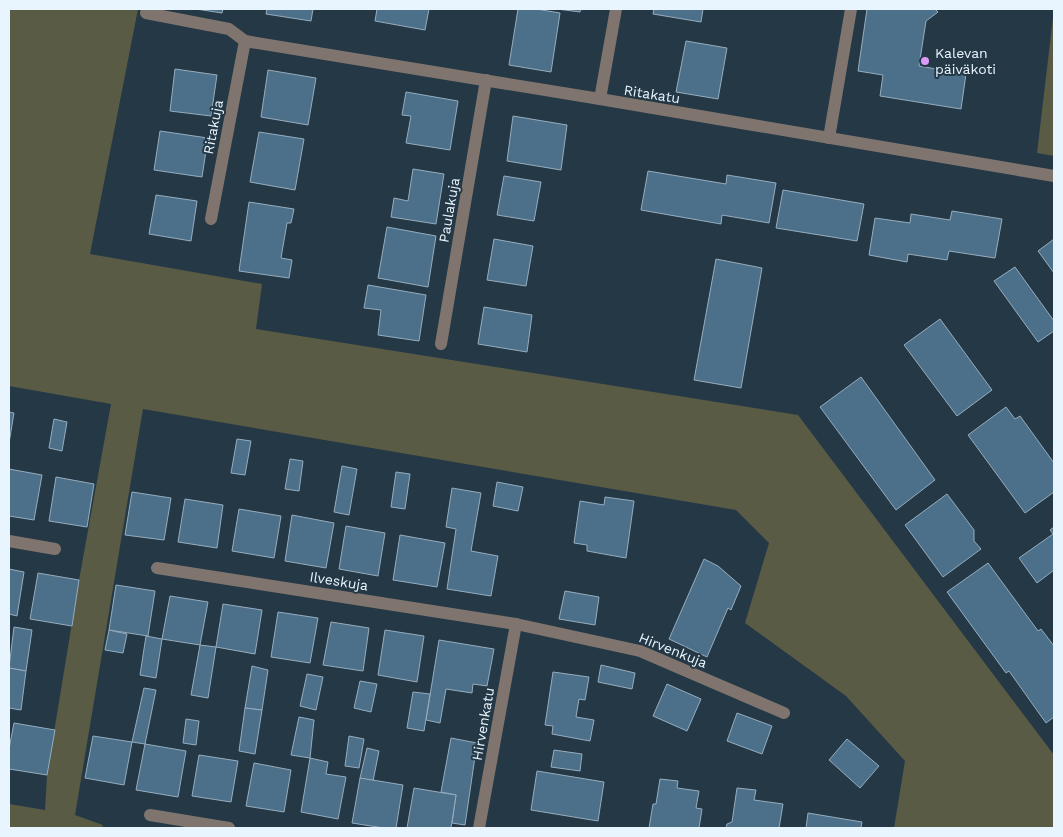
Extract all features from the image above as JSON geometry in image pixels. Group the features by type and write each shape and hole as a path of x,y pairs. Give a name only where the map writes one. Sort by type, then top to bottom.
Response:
{"street":[{"path":"600,99 616,9"},
{"path":"829,138 851,9"},
{"path":"146,12 229,28 245,41"},
{"name":"Ritakatu","path":"245,41 1054,176"},
{"name":"Ritakuja","path":"212,219 245,41"},
{"name":"Paulakuja","path":"441,344 486,80"},
{"path":"9,541 55,549"},
{"name":"Ilveskuja","path":"157,568 516,624"},
{"name":"Hirvenkuja","path":"516,624 640,651 784,713"},
{"name":"Hirvenkatu","path":"479,828 516,624"},
{"path":"150,815 225,828"}],"green space":[{"path":"9,9 138,9 90,254 262,284 256,329 798,415 1054,755 1054,828 894,828 905,761 846,696 745,623 769,543 736,510 143,409 75,815 103,825 102,828 9,828 9,804 45,810 47,775 79,580 111,404 9,386"},
{"path":"1054,9 1054,156 1037,153"}],"building":[{"path":"196,9 223,9 222,13"},
{"path":"267,9 313,9 311,21 266,14"},
{"path":"377,9 429,9 425,30 375,21"},
{"path":"518,9 536,9 560,13 551,72 509,65"},
{"path":"557,9 581,9 580,12"},
{"path":"654,9 703,9 701,22 653,14"},
{"path":"867,9 935,9 938,12 926,21 919,66 966,74 961,109 880,96 883,75 858,71"},
{"path":"686,41 727,48 718,99 676,92"},
{"path":"175,69 217,75 211,116 170,111"},
{"path":"268,70 316,78 308,125 261,117"},
{"path":"406,92 458,101 450,150 406,143 411,116 402,115"},
{"path":"513,116 567,125 561,170 507,161"},
{"path":"160,131 208,138 202,177 154,170"},
{"path":"259,132 304,139 295,190 250,182"},
{"path":"413,169 444,174 436,224 391,217 394,198 408,201"},
{"path":"648,171 726,184 727,175 776,183 769,223 722,215 721,224 641,210"},
{"path":"504,176 541,182 534,221 497,215"},
{"path":"783,190 864,204 857,241 776,228"},
{"path":"156,195 197,201 191,241 149,234"},
{"path":"249,202 294,209 291,223 287,223 281,258 292,260 289,278 239,271"},
{"path":"952,211 1002,219 995,258 949,251 947,260 908,254 907,262 869,255 875,218 910,223 911,214 950,220"},
{"path":"387,227 436,236 428,287 378,278"},
{"path":"494,239 533,246 526,286 487,280"},
{"path":"1054,239 1054,273 1038,251"},
{"path":"716,259 762,268 741,388 694,380"},
{"path":"1015,267 1054,321 1054,331 1038,342 994,281"},
{"path":"368,285 426,295 419,341 378,335 381,310 364,308"},
{"path":"484,307 532,315 527,352 478,344"},
{"path":"940,319 992,390 957,416 904,345"},
{"path":"861,377 935,480 896,510 820,407"},
{"path":"1006,407 1015,419 1020,416 1054,463 1054,492 1025,513 968,435"},
{"path":"9,412 14,413 9,443"},
{"path":"54,419 67,422 62,451 49,448"},
{"path":"237,439 251,441 245,475 231,473"},
{"path":"290,459 303,461 299,491 285,489"},
{"path":"342,466 357,469 349,515 334,512"},
{"path":"9,469 42,475 34,520 9,516"},
{"path":"396,472 410,474 405,509 391,507"},
{"path":"56,477 94,484 87,527 49,521"},
{"path":"497,482 523,487 518,511 493,506"},
{"path":"452,488 481,493 471,551 498,556 491,596 447,589 456,529 446,527"},
{"path":"132,492 171,498 164,540 125,535"},
{"path":"947,494 974,530 974,541 981,549 943,577 905,525"},
{"path":"605,497 634,501 626,558 587,551 587,545 574,543 580,501 604,505"},
{"path":"185,499 223,505 217,548 178,542"},
{"path":"239,509 281,516 274,558 232,551"},
{"path":"292,515 334,523 326,568 285,561"},
{"path":"346,526 385,533 378,576 339,569"},
{"path":"1054,527 1054,570 1037,583 1019,558 1053,534 1050,530"},
{"path":"400,535 445,543 437,587 393,580"},
{"path":"704,559 718,566 741,586 731,610 728,608 707,657 669,639"},
{"path":"988,563 1038,631 1041,629 1054,646 1054,717 1046,723 1009,671 1006,673 947,592"},
{"path":"9,569 24,572 17,616 9,614"},
{"path":"38,573 79,580 72,626 30,619"},
{"path":"116,585 155,591 148,636 109,630"},
{"path":"565,591 599,597 595,625 559,619"},
{"path":"170,596 208,602 200,645 162,639"},
{"path":"223,604 262,610 255,654 216,647"},
{"path":"278,612 318,618 310,663 271,657"},
{"path":"331,622 369,628 363,671 323,665"},
{"path":"14,627 32,630 26,671 9,668"},
{"path":"109,630 127,634 123,653 105,650"},
{"path":"385,630 424,636 417,682 378,675"},
{"path":"146,636 162,639 156,678 140,675"},
{"path":"439,640 494,649 487,686 473,684 472,693 446,689 440,723 426,720"},
{"path":"200,645 216,647 208,698 191,695"},
{"path":"601,665 635,673 632,689 598,682"},
{"path":"252,666 268,670 262,710 245,708"},
{"path":"9,668 26,671 21,710 9,708"},
{"path":"553,672 589,677 585,700 579,699 576,717 594,720 590,741 552,734 553,726 545,725"},
{"path":"307,674 323,677 316,710 300,706"},
{"path":"360,681 377,684 371,712 354,708"},
{"path":"667,684 701,699 687,731 653,716"},
{"path":"144,688 156,690 145,744 132,742"},
{"path":"413,692 430,694 424,731 407,728"},
{"path":"245,708 262,710 255,754 239,751"},
{"path":"737,713 772,726 762,754 727,741"},
{"path":"299,717 314,720 310,758 291,755"},
{"path":"186,719 199,721 196,745 183,743"},
{"path":"14,723 55,730 47,775 9,769 9,749"},
{"path":"93,736 132,742 124,785 85,778"},
{"path":"349,736 364,739 359,768 345,766"},
{"path":"451,738 477,743 465,825 452,823 456,795 441,792"},
{"path":"847,739 879,766 860,788 829,760"},
{"path":"145,744 186,751 178,797 136,790"},
{"path":"367,748 379,751 373,781 360,778"},
{"path":"554,750 582,754 580,771 551,767"},
{"path":"199,755 238,761 231,802 192,796"},
{"path":"310,758 328,762 326,774 346,777 338,819 301,812"},
{"path":"254,763 291,770 284,812 246,806"},
{"path":"537,771 604,782 598,821 531,810"},
{"path":"360,778 403,785 396,828 352,823"},
{"path":"660,779 678,781 677,788 699,791 696,808 702,809 699,828 649,828 653,804 656,804"},
{"path":"414,788 456,795 451,828 407,828"},
{"path":"737,788 756,790 754,800 783,804 779,828 726,828 727,824 732,822"},
{"path":"808,813 862,822 861,828 806,828"}],"place":[{"name":"Kalevan päiväkoti","path":"925,61"}]}
